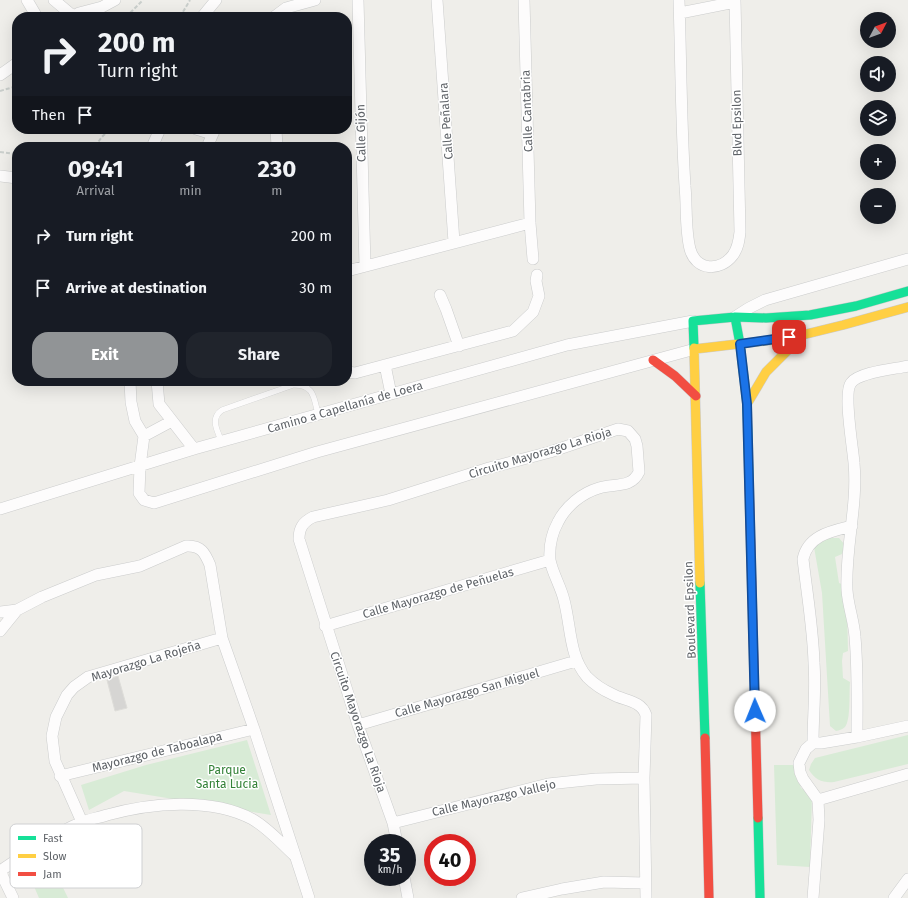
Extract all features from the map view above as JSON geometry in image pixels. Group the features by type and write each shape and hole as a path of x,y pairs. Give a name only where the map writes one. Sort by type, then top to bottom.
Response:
{"street":[{"path":"27,0 34,12"},
{"path":"54,0 67,12"},
{"path":"83,12 102,7 115,0"},
{"path":"206,12 216,0"},
{"path":"281,12 286,8 315,0"},
{"name":"Calle Gijón","path":"358,0 365,266"},
{"name":"Calle Peñalara","path":"437,0 454,242"},
{"name":"Calle Cantabria","path":"524,0 530,223 533,259"},
{"path":"679,0 680,13 735,1"},
{"name":"Blvd Epsilon","path":"680,13 688,238 691,251 698,262 711,268 720,265 733,255 738,246 740,232 735,1"},
{"path":"0,75 12,67"},
{"path":"0,176 12,177"},
{"path":"352,270 530,223"},
{"path":"735,317 765,300 908,259"},
{"path":"352,373 513,331 533,312 539,296 536,281 537,275"},
{"path":"693,321 735,317 766,318 810,315 856,306 908,291"},
{"path":"440,295 459,346"},
{"path":"130,386 131,402 135,421 144,436 140,466 139,493 144,500 154,503 317,452 652,360 695,349 803,335 908,307"},
{"path":"735,317 740,344 747,404 760,898"},
{"name":"Boulevard Epsilon","path":"693,321 695,349 709,898"},
{"name":"Camino a Capellanía de Loera","path":"0,509 194,449 567,345 693,321"},
{"path":"747,404 766,372 803,335"},
{"path":"652,360 675,376 696,396"},
{"path":"385,365 391,394"},
{"path":"857,737 858,682 855,636 847,590 849,553 856,491 852,438 847,400 851,382 861,376 908,366"},
{"path":"157,386 159,404 194,449"},
{"path":"144,436 172,421"},
{"name":"Circuito Mayorazgo La Rioja","path":"395,834 393,823 325,626 299,539 299,532 305,521 313,517 388,500 489,468 550,452 618,429 628,431 636,443 639,472 637,476 629,483 607,486 595,490 568,506 562,514 552,535 550,560 564,600 576,661 587,677 601,688 613,695 638,704 645,711 644,778 646,898"},
{"path":"813,743 815,699 814,662 803,559 804,552 808,546 824,533 852,526"},
{"path":"0,612 17,610 42,597 96,575 140,566 186,546 194,546 202,550 210,565 222,638 254,729 309,898"},
{"name":"Calle Mayorazgo de Peñuelas","path":"325,626 550,560"},
{"path":"0,631 17,610"},
{"name":"Mayorazgo La Rojeña","path":"82,822 60,776 55,761 52,736 56,717 67,695 74,687 88,677 222,638"},
{"name":"Calle Mayorazgo San Miguel","path":"358,725 576,661"},
{"path":"813,898 818,828 818,800 803,779 799,763 802,756 806,749 813,743 857,737 908,726"},
{"name":"Mayorazgo de Taboalapa","path":"60,776 254,729"},
{"path":"818,800 908,774"},
{"name":"Calle Mayorazgo Vallejo","path":"393,823 548,784 596,779 644,778"},
{"path":"78,824 125,810 149,806 183,804 212,807 233,812 262,825 294,855"},
{"path":"10,864 0,871 13,898"},
{"path":"894,898 908,880"},
{"path":"522,898 604,882 645,883"},
{"path":"406,886 408,898"}],"lane":[{"path":"222,442 215,425 215,417 218,412 290,386"},
{"path":"304,386 313,394 318,414"}],"path":[{"path":"131,12 143,0"},
{"path":"183,12 190,0"},
{"path":"0,91 12,87"},
{"path":"98,142 105,134"},
{"path":"0,152 12,153"}],"green space":[{"path":"826,538 839,538 845,545 842,554 835,557 839,583 844,585 847,609 848,651 843,653 842,661 843,678 850,682 849,706 848,718 845,727 836,731 830,726 822,593 814,547"},
{"path":"908,735 908,764 834,782 820,780 809,770 815,758"},
{"name":"Parque Santa Lucia","path":"247,740 271,815 124,791 89,810 81,785 146,765"},
{"path":"774,765 794,765 801,788 812,796 810,867 777,865"},
{"path":"35,888 63,888 68,898 39,898"}],"building":[{"path":"118,676 127,708 115,711 107,680"}],"traffic: fast":[{"path":"694,348 693,321 735,317 766,318 810,315 856,306 908,291"},
{"path":"735,317 740,344 747,404 749,480"},
{"path":"700,583 705,738"},
{"path":"758,818 760,898"}],"traffic: slow":[{"path":"695,349 790,338 908,307"},
{"path":"747,404 766,372 803,335"},
{"path":"694,348 700,583"}],"traffic: jam":[{"path":"653,360 675,376 696,396"},
{"path":"749,480 758,818"},
{"path":"705,738 709,898"}],"route":[{"path":"755,711 747,404 740,344 789,337"}]}
